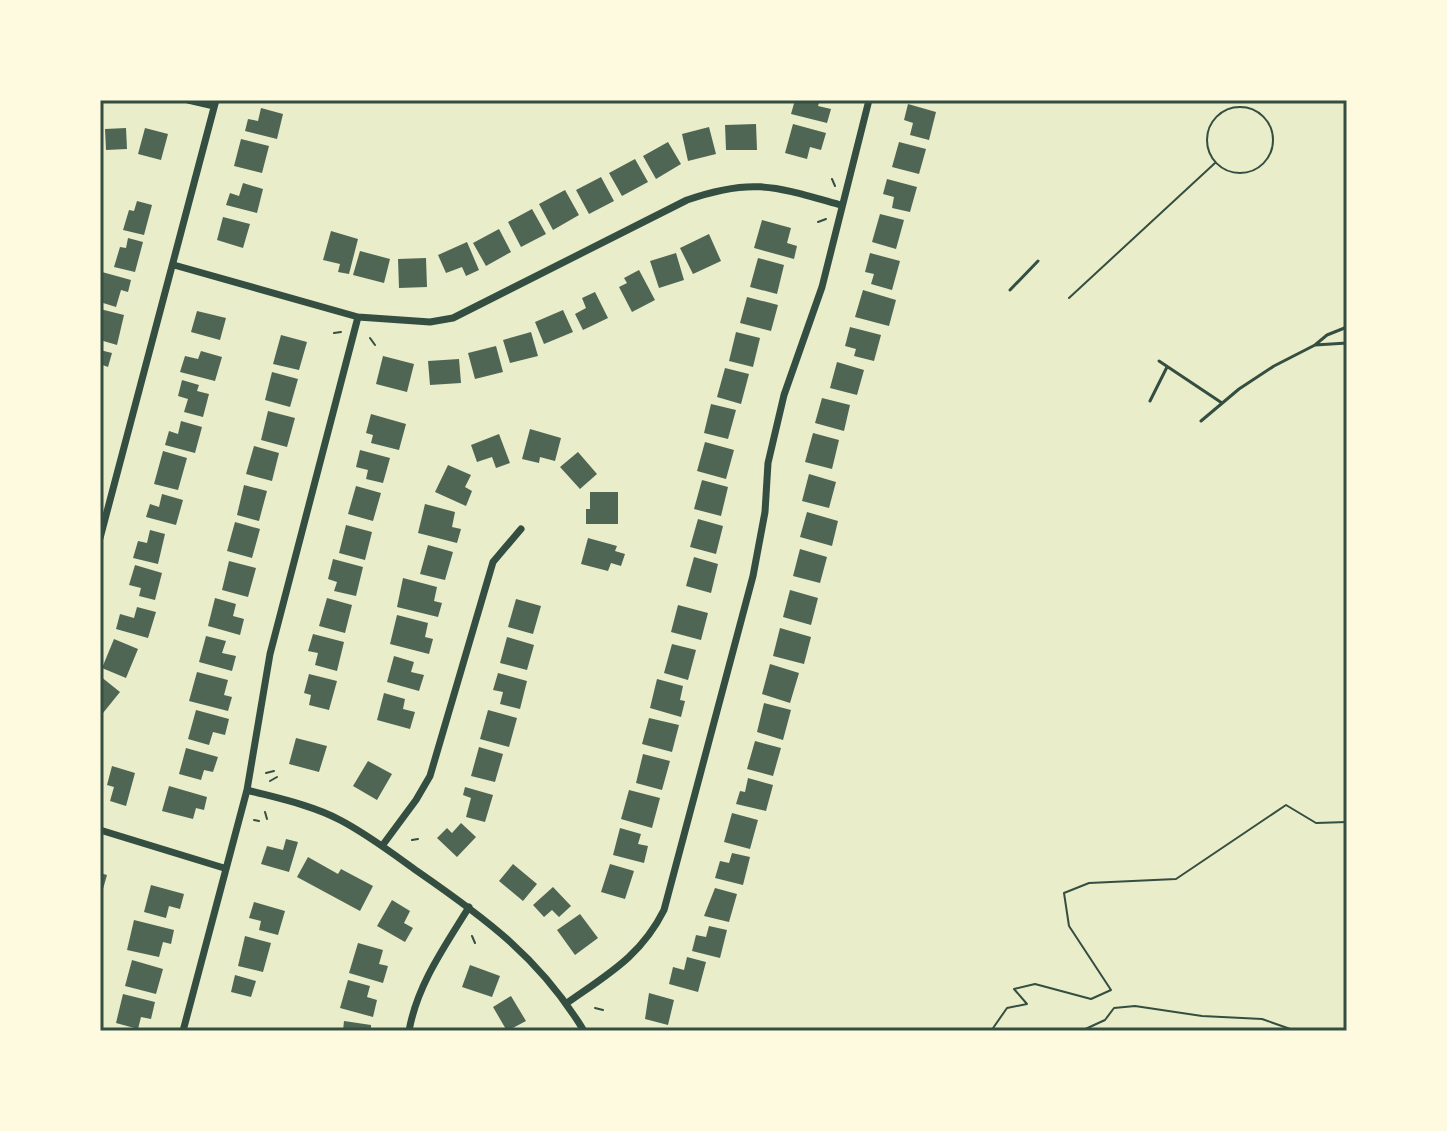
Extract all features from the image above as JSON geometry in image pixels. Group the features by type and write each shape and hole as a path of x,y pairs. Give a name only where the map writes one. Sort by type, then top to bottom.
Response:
{"street":[{"path":"100,538 215,103 188,100"},
{"path":"567,1003 629,958 652,934 664,910 753,576 765,512 768,463 784,395 822,287 869,100"},
{"path":"174,265 358,317 430,322 453,318 687,200 721,188 748,185 784,189 841,205"},
{"path":"183,1031 247,790 270,654 358,317"},
{"path":"382,846 430,776 493,562 521,529"},
{"path":"247,790 339,819 469,907 503,933 567,1003 584,1031"},
{"path":"100,830 224,868"},
{"path":"409,1031 428,974 469,907"}],"lane":[{"path":"1010,290 1038,261"},
{"path":"1201,421 1274,366 1347,327"},
{"path":"1315,345 1347,343"},
{"path":"1159,361 1222,403"},
{"path":"1150,401 1167,367"}],"path":[{"path":"1238,107 1259,114 1267,122 1273,143 1265,162 1257,169 1237,173 1226,171 1216,163 1207,147 1206,136 1217,116 1238,107"},
{"path":"1069,298 1216,163"},
{"path":"832,179 835,186"},
{"path":"818,222 826,219"},
{"path":"334,333 341,332"},
{"path":"370,338 375,345"},
{"path":"266,773 274,771"},
{"path":"270,781 277,777"},
{"path":"991,1031 1007,1008 1027,1004 1014,989 1035,984 1091,999 1111,990 1069,926 1064,893 1089,883 1176,879 1286,805 1316,823 1347,822"},
{"path":"265,812 267,819"},
{"path":"254,820 259,821"},
{"path":"412,840 418,839"},
{"path":"472,936 475,943"},
{"path":"1081,1031 1105,1020 1114,1008 1135,1006 1202,1016 1262,1019 1296,1031"},
{"path":"595,1008 603,1010"}],"building":[{"path":"795,100 820,100 818,106 831,109 827,123 791,114"},
{"path":"908,104 936,112 929,140 910,135 913,123 904,120"},
{"path":"261,108 283,114 277,139 245,131 248,119 258,121"},
{"path":"756,124 757,150 726,150 725,125"},
{"path":"793,124 826,133 821,150 810,147 807,159 785,153"},
{"path":"709,127 716,154 688,161 682,134"},
{"path":"126,128 127,149 106,150 105,129"},
{"path":"145,128 168,134 161,160 138,154"},
{"path":"241,139 269,146 262,173 234,166"},
{"path":"668,142 681,164 656,179 643,156"},
{"path":"899,142 926,149 919,174 892,167"},
{"path":"635,159 648,182 622,196 609,173"},
{"path":"601,177 614,201 589,214 576,190"},
{"path":"887,179 917,187 910,212 892,208 894,197 883,194"},
{"path":"243,183 263,189 257,213 226,205 230,193 239,196"},
{"path":"565,190 579,215 553,230 539,204"},
{"path":"137,201 152,205 144,235 123,230 129,210 134,211"},
{"path":"532,209 546,234 521,247 508,222"},
{"path":"880,214 904,220 896,249 872,242"},
{"path":"223,217 250,224 243,248 217,240"},
{"path":"762,220 791,228 787,243 797,246 794,259 754,248"},
{"path":"499,229 511,252 486,266 473,243"},
{"path":"331,231 358,239 349,274 338,272 340,264 323,260"},
{"path":"709,234 721,261 693,274 680,248"},
{"path":"128,238 143,242 135,272 114,267 120,247 126,248"},
{"path":"467,242 479,270 466,276 462,267 446,273 438,255"},
{"path":"360,251 390,259 384,283 353,275"},
{"path":"676,253 684,280 659,288 650,261"},
{"path":"870,253 900,261 892,290 871,284 874,274 865,272"},
{"path":"426,258 427,287 399,288 398,259"},
{"path":"758,258 784,265 777,294 750,287"},
{"path":"639,270 655,300 632,312 619,287 627,283 624,278"},
{"path":"102,272 131,280 128,292 121,290 116,307 100,302"},
{"path":"863,290 896,300 889,326 855,317"},
{"path":"595,292 608,318 583,330 575,314 586,308 582,298"},
{"path":"747,297 778,305 771,331 740,323"},
{"path":"100,309 124,315 117,345 100,340"},
{"path":"563,310 573,332 544,344 535,322"},
{"path":"197,311 226,318 220,340 191,332"},
{"path":"850,327 881,335 874,361 854,356 856,349 845,346"},
{"path":"531,332 538,356 510,363 503,340"},
{"path":"736,332 760,338 753,367 729,361"},
{"path":"281,335 307,342 299,370 273,364"},
{"path":"496,346 503,372 475,379 468,353"},
{"path":"100,350 112,353 108,367 100,364"},
{"path":"201,351 222,357 215,381 180,372 185,356 198,359"},
{"path":"383,356 414,364 407,392 376,384"},
{"path":"459,359 461,383 430,385 428,361"},
{"path":"837,362 864,370 857,395 830,388"},
{"path":"725,368 749,374 741,404 717,397"},
{"path":"272,372 298,379 290,407 265,400"},
{"path":"182,380 199,385 197,391 209,394 203,417 184,412 188,399 178,396"},
{"path":"822,398 850,405 844,431 815,423"},
{"path":"711,404 736,410 728,439 704,433"},
{"path":"268,411 295,418 287,447 261,440"},
{"path":"371,414 406,424 399,450 371,443 373,435 366,433"},
{"path":"181,421 202,427 195,453 165,445 169,431 178,434"},
{"path":"530,429 561,438 555,461 540,457 539,463 522,459"},
{"path":"813,433 839,440 832,469 805,462"},
{"path":"499,434 510,463 496,468 492,457 477,462 471,445"},
{"path":"705,442 734,450 726,479 697,471"},
{"path":"254,446 279,453 272,481 246,474"},
{"path":"360,450 390,458 383,483 366,479 368,470 356,467"},
{"path":"163,451 187,458 178,490 154,484"},
{"path":"578,452 597,474 580,489 560,467"},
{"path":"448,465 471,475 465,487 472,491 466,506 435,492"},
{"path":"809,474 836,482 829,508 802,501"},
{"path":"702,480 728,487 721,516 694,509"},
{"path":"244,485 267,491 259,521 237,515"},
{"path":"356,486 381,493 373,521 348,514"},
{"path":"590,492 618,492 618,524 586,524"},
{"path":"162,494 183,500 176,525 146,517 150,504 159,507"},
{"path":"425,504 455,512 452,527 461,529 457,543 418,533"},
{"path":"807,512 838,521 832,546 800,537"},
{"path":"698,519 723,526 716,554 690,547"},
{"path":"235,522 260,529 252,558 227,551"},
{"path":"346,525 372,532 365,560 339,553"},
{"path":"150,530 165,534 158,564 133,558 138,541 147,543"},
{"path":"588,538 617,546 615,551 625,554 621,566 611,563 608,571 581,564"},
{"path":"428,545 453,552 445,580 420,574"},
{"path":"800,549 827,557 820,583 793,576"},
{"path":"694,557 718,564 711,593 686,586"},
{"path":"333,559 363,567 356,596 334,591 337,582 328,579"},
{"path":"229,561 256,568 248,597 222,590"},
{"path":"135,565 162,573 155,600 139,596 141,588 129,585"},
{"path":"403,578 437,587 434,601 442,603 438,617 397,607"},
{"path":"790,590 818,598 811,625 783,617"},
{"path":"215,598 236,604 233,616 244,619 240,635 208,626"},
{"path":"327,598 352,605 345,633 319,626"},
{"path":"516,599 541,606 533,634 508,627"},
{"path":"678,605 708,613 701,640 671,632"},
{"path":"137,607 156,612 148,638 116,629 120,614 134,618"},
{"path":"397,615 428,623 425,637 433,639 429,654 390,644"},
{"path":"780,628 811,637 804,664 773,656"},
{"path":"313,634 344,642 337,671 315,665 318,653 308,651"},
{"path":"206,636 226,641 222,653 236,656 232,671 199,662"},
{"path":"507,637 534,645 527,670 500,663"},
{"path":"114,639 138,649 126,678 102,668"},
{"path":"672,644 696,650 688,680 664,673"},
{"path":"394,656 414,662 411,672 424,675 419,691 387,682"},
{"path":"770,664 799,673 790,703 762,694"},
{"path":"197,672 228,680 224,695 232,697 228,711 189,701"},
{"path":"498,673 527,681 520,709 500,704 503,692 493,690"},
{"path":"309,674 337,681 329,710 309,705 311,695 304,693"},
{"path":"100,676 120,692 103,713 100,711"},
{"path":"657,679 683,686 680,700 685,701 681,717 650,708"},
{"path":"384,693 405,699 403,709 415,712 410,729 377,720"},
{"path":"764,703 791,710 783,740 757,732"},
{"path":"196,710 229,719 225,735 213,732 209,745 188,739"},
{"path":"488,710 517,718 509,747 480,739"},
{"path":"649,718 679,725 672,752 642,744"},
{"path":"296,738 327,746 319,772 289,764"},
{"path":"755,741 781,748 773,776 747,769"},
{"path":"479,747 503,754 495,782 471,776"},
{"path":"186,748 218,757 213,772 204,770 201,780 179,774"},
{"path":"643,754 670,761 662,790 636,783"},
{"path":"368,761 392,774 377,800 353,786"},
{"path":"112,766 135,773 126,806 110,801 114,787 107,785"},
{"path":"748,778 773,785 766,811 736,804 740,791 745,792"},
{"path":"169,786 207,797 204,810 196,808 193,819 162,811"},
{"path":"465,787 493,795 485,822 466,817 471,798 463,795"},
{"path":"629,790 660,798 652,828 621,819"},
{"path":"732,813 758,820 750,849 724,842"},
{"path":"461,823 476,837 457,857 437,838 447,828 452,833"},
{"path":"620,828 641,834 638,844 648,846 644,863 613,855"},
{"path":"286,839 298,842 289,872 261,864 267,846 283,850"},
{"path":"732,853 750,857 743,885 715,878 720,861 729,863"},
{"path":"308,857 338,874 341,869 373,886 360,911 297,877"},
{"path":"513,864 537,884 523,901 499,881"},
{"path":"610,864 634,871 625,899 601,892"},
{"path":"100,873 107,875 101,896 100,896"},
{"path":"151,885 184,894 180,909 169,906 166,918 144,912"},
{"path":"553,887 571,906 559,917 552,910 544,917 533,905"},
{"path":"715,888 737,894 729,922 704,916"},
{"path":"392,900 410,911 404,923 413,928 405,942 377,926"},
{"path":"254,902 285,911 278,935 259,930 261,921 249,918"},
{"path":"580,914 598,938 575,955 557,930"},
{"path":"134,920 174,930 171,944 163,942 159,957 127,950"},
{"path":"709,926 727,930 720,958 692,951 696,935 706,937"},
{"path":"245,936 271,943 263,972 238,966"},
{"path":"358,943 383,950 379,964 388,966 383,983 349,973"},
{"path":"687,957 706,962 698,992 669,984 673,967 684,970"},
{"path":"132,960 163,969 156,994 125,986"},
{"path":"470,965 500,976 492,997 462,987"},
{"path":"235,975 256,981 251,997 231,992"},
{"path":"348,980 370,986 367,997 377,1000 373,1017 340,1008"},
{"path":"649,993 674,1000 668,1025 645,1019"},
{"path":"123,994 155,1002 151,1019 141,1017 138,1029 116,1023"},
{"path":"511,996 526,1021 507,1031 493,1007"},
{"path":"344,1021 371,1025 371,1031 343,1031"}]}
